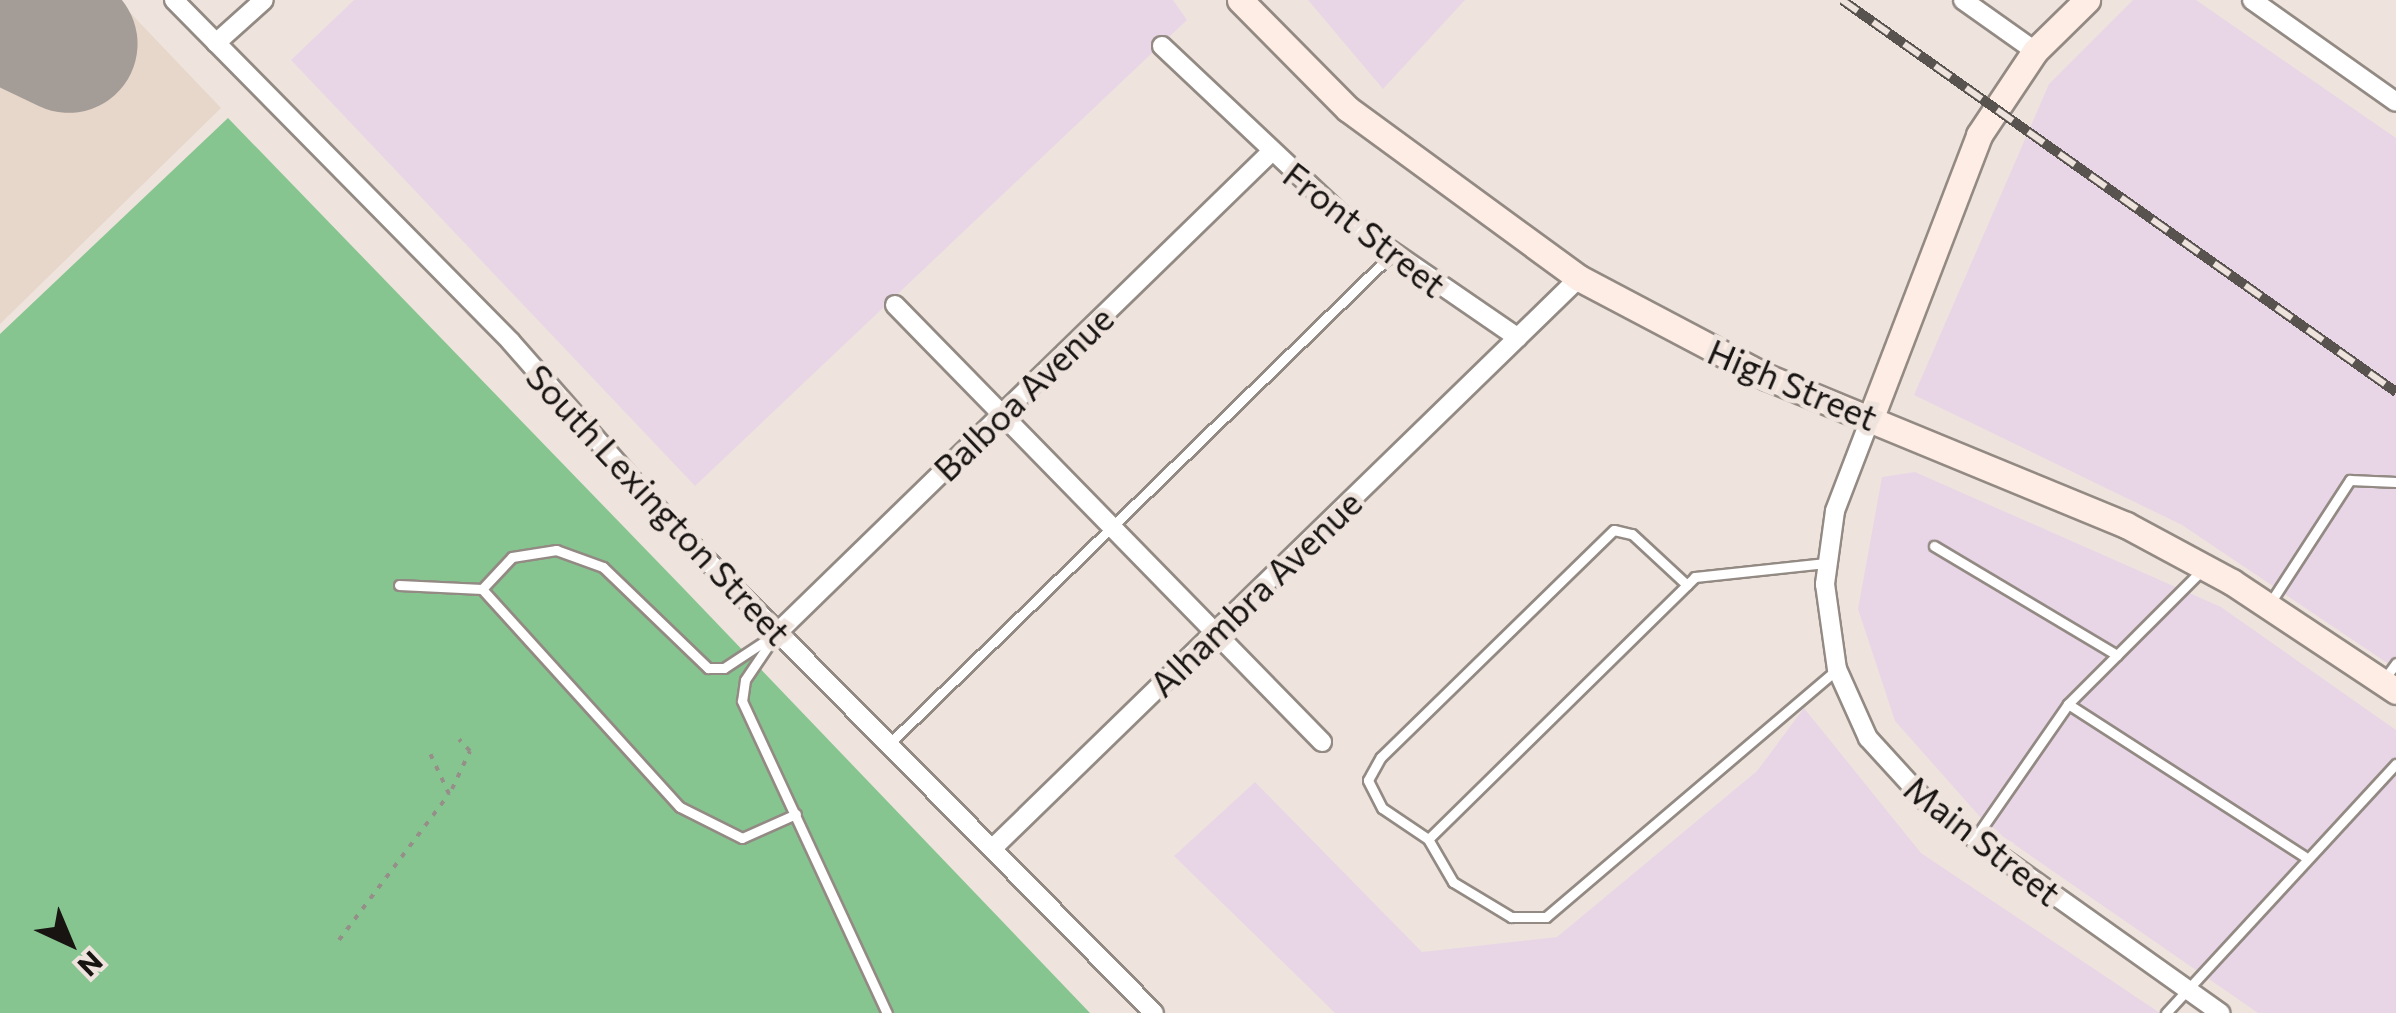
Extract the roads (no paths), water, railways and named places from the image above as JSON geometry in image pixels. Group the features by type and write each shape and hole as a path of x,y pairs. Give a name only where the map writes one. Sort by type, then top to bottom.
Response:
{"main road":[{"name":"High Street","path":"1240,0 1348,109 1579,278 1767,377 1871,417 2205,567 2392,679"},
{"name":"Main Street","path":"1871,417 1979,136 2035,50 2087,0"}],"street":[{"name":"South Lexington Street","path":"174,0 511,342 777,633 1150,1009"},
{"path":"216,44 264,0"},
{"path":"1964,0 2035,50"},
{"path":"2252,0 2396,102"},
{"name":"Front Street","path":"1162,46 1269,154 1392,254 1518,338"},
{"name":"Balboa Avenue","path":"777,633 1269,154"},
{"path":"1518,338 1579,278"},
{"path":"895,304 1322,742"},
{"name":"Alhambra Avenue","path":"993,848 1518,338"},
{"name":"Main Street","path":"1871,417 1826,563 1837,669 1880,754 1974,840 2220,1013"}],"lane":[{"path":"888,744 1392,254"},
{"path":"2268,605 2350,480 2396,482"},
{"path":"1687,584 1632,534 1614,530 1381,757 1368,780 1382,808 1428,839 1453,882 1512,918 1546,917 1837,669"},
{"path":"1934,546 2117,655"},
{"path":"482,589 512,557 556,550 603,567 708,668 724,668 777,633"},
{"path":"1428,839 1687,584 1826,563"},
{"path":"1974,840 2068,704 2205,567"},
{"path":"399,585 482,589 680,806 742,838 796,814"},
{"path":"777,633 741,690 887,1013"},
{"path":"2068,704 2304,856"},
{"path":"2166,1013 2304,856 2396,764"}],"railway":[{"path":"1842,0 2396,392"}]}
